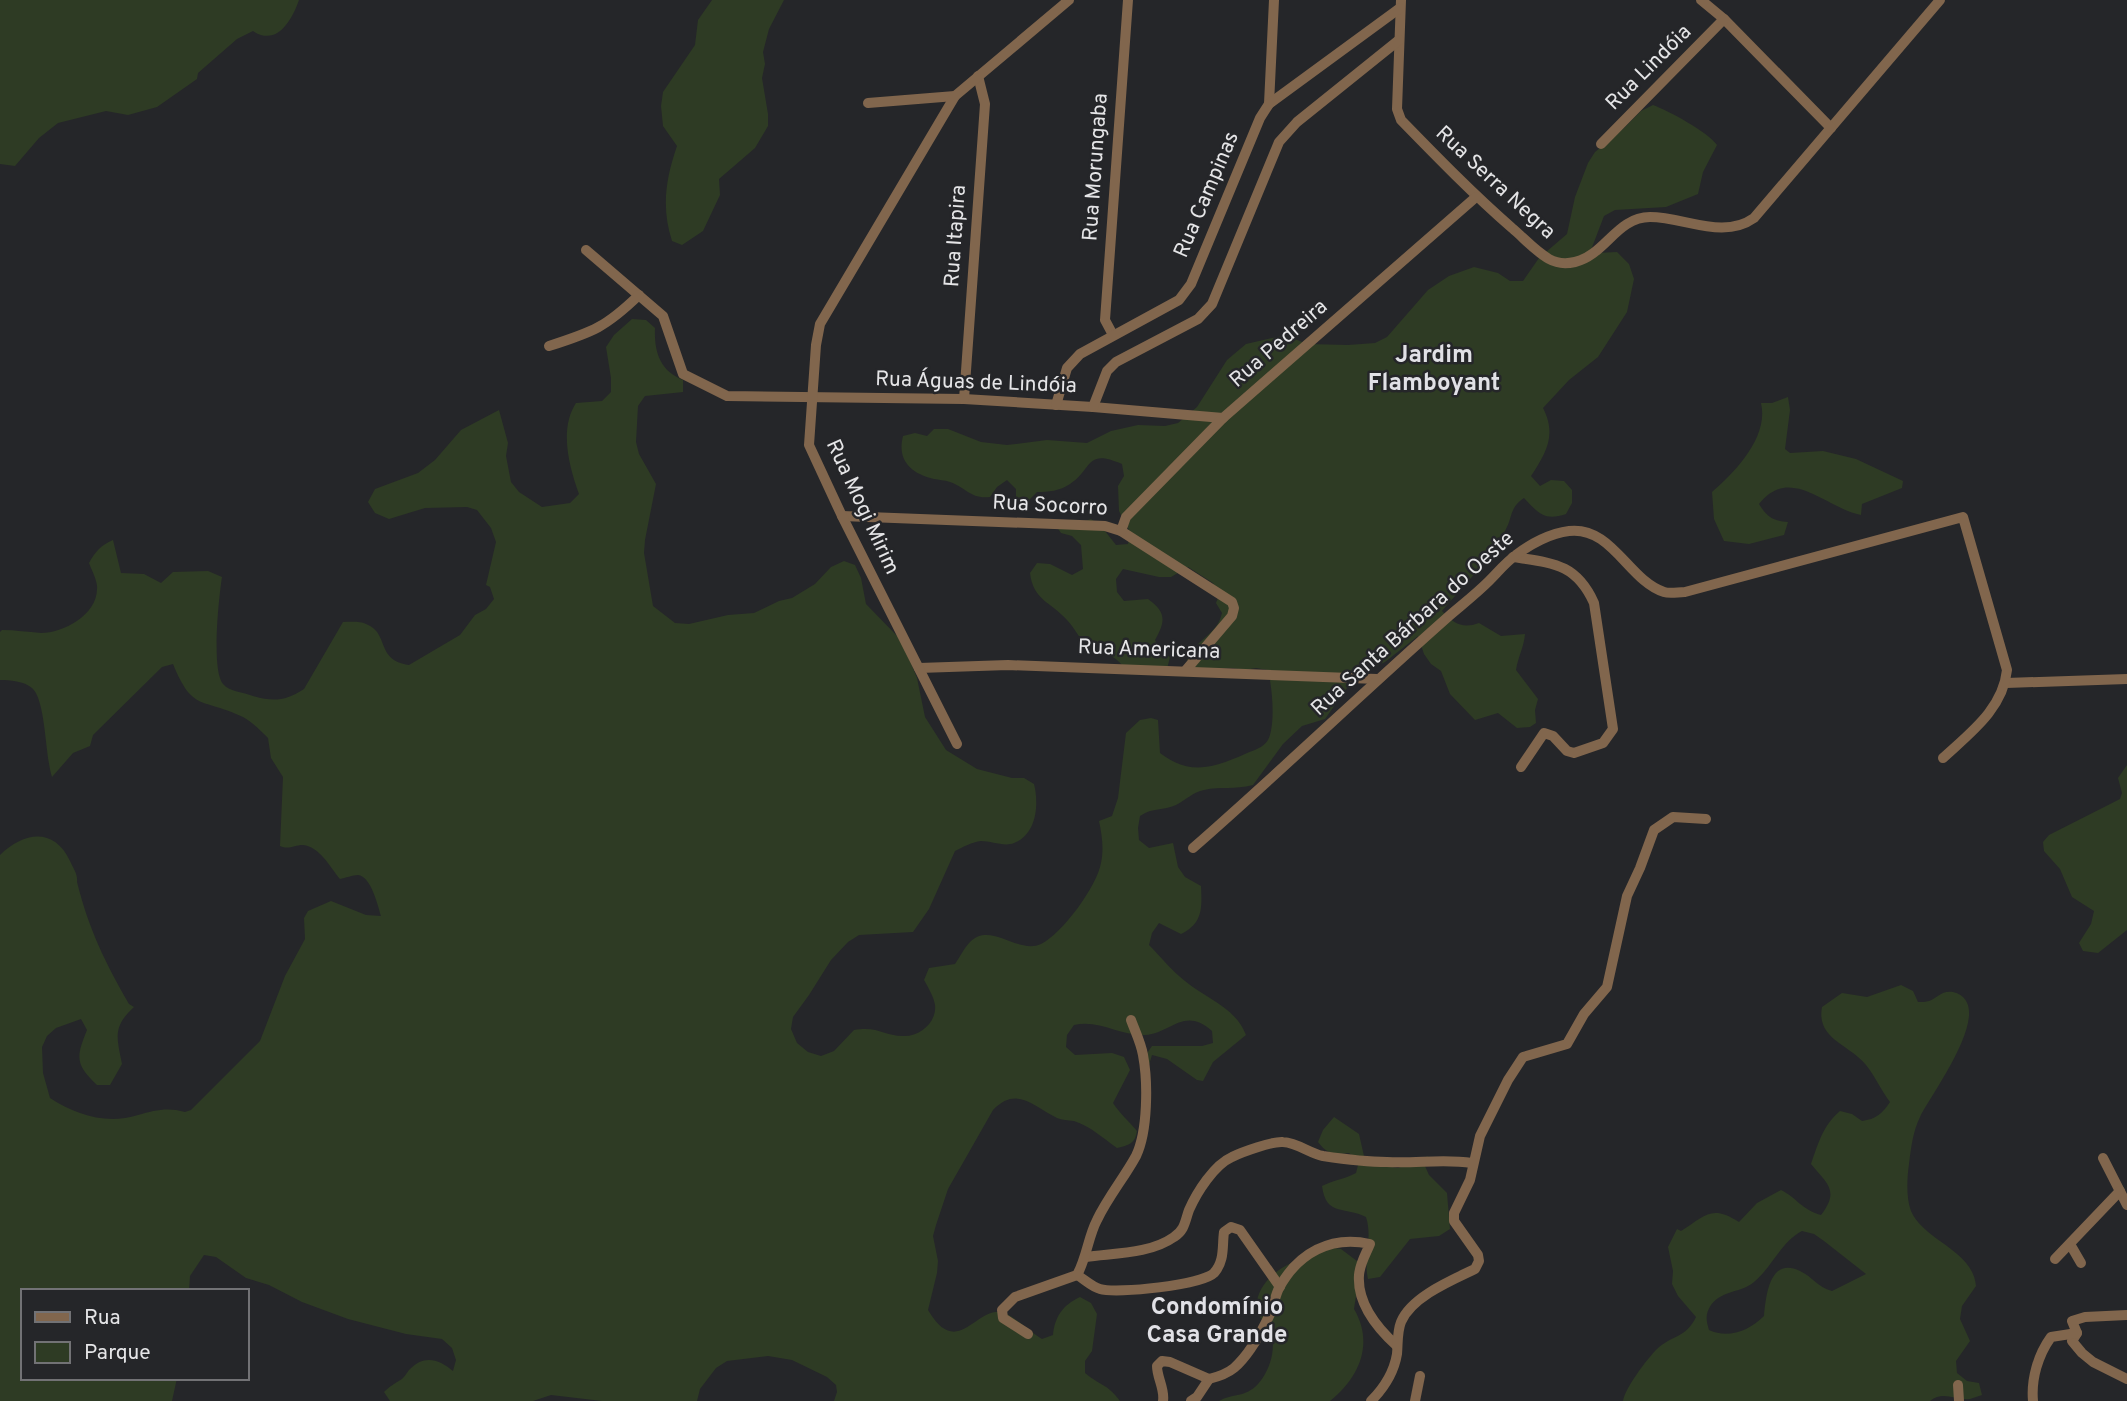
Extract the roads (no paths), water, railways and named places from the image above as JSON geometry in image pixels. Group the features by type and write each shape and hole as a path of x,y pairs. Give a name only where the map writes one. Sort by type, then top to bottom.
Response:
{"street":[{"name":"Rua Mogi Mirim","path":"957,744 809,445 816,345 820,324 955,96 1069,0"},
{"name":"Rua Morungaba","path":"1113,335 1105,320 1128,0"},
{"path":"1269,104 1274,0"},
{"path":"1701,0 1724,19 1831,128"},
{"name":"Rua Serra Negra","path":"1400,4 1397,109 1401,120 1476,197 1549,259 1573,263 1596,252 1626,224 1638,218 1652,217 1722,228 1744,225 1754,218 1940,0"},
{"name":"Rua Campinas","path":"1056,405 1067,368 1080,354 1179,300 1191,284 1260,118 1269,104 1400,4"},
{"name":"Rua Lindóia","path":"1601,144 1724,19"},
{"path":"1093,407 1107,371 1116,362 1198,319 1212,304 1279,142 1297,122 1399,40"},
{"name":"Rua Itapira","path":"964,399 985,104 978,76"},
{"path":"868,103 955,96"},
{"name":"Rua Pedreira","path":"1121,531 1126,517 1223,418 1476,197"},
{"path":"550,346 593,332 615,318 639,295 586,250"},
{"name":"Rua Águas de Lindóia","path":"639,295 663,316 684,374 727,396 964,399 1223,418"},
{"name":"Rua Socorro","path":"842,516 1105,526 1121,531 1232,602 1232,616 1186,670"},
{"name":"Rua Santa Bárbara do Oeste","path":"1193,848 1513,557 1532,544 1567,531 1583,531 1617,551 1640,577 1666,593 1685,592 1963,517 2007,670 2006,683"},
{"path":"1513,557 1561,565 1587,587 1594,603 1612,729 1603,743 1574,753 1567,751 1553,736 1544,733 1521,767"},
{"name":"Rua Americana","path":"919,668 1008,665 1377,679"},
{"path":"1943,758 1981,723 1996,704 2006,683 2127,679"},
{"path":"1371,1401 1379,1393 1392,1370 1401,1320 1420,1298 1475,1269 1479,1261 1478,1255 1454,1221 1457,1205 1470,1180 1472,1163 1486,1124 1515,1069 1528,1055 1567,1044 1584,1014 1607,986 1622,909 1654,830 1673,817 1706,820"},
{"path":"1028,1334 1003,1318 1002,1310 1015,1297 1077,1275 1086,1256 1094,1224 1136,1155 1141,1138 1146,1074 1143,1052 1131,1020"},
{"path":"1086,1256 1135,1251 1160,1245 1176,1236 1186,1225 1189,1211 1207,1182 1231,1157 1280,1141 1298,1145 1320,1156 1388,1163 1438,1159 1472,1163"},
{"path":"2103,1158 2127,1205"},
{"path":"2055,1259 2120,1191"},
{"path":"1077,1275 1099,1289 1113,1290 1191,1284 1205,1280 1220,1264 1224,1255 1224,1232 1231,1227 1240,1230 1280,1287"},
{"path":"1191,1401 1197,1397 1209,1379 1233,1369 1248,1351 1270,1313 1280,1287 1292,1271 1319,1247 1346,1240 1370,1244 1361,1263 1359,1276 1363,1299 1382,1333 1397,1346"},
{"path":"2070,1244 2081,1263"},
{"path":"2077,1333 2072,1321 2085,1317 2127,1315"},
{"path":"2077,1333 2072,1341 2082,1353 2127,1379"},
{"path":"2033,1401 2032,1386 2042,1350 2051,1337 2077,1333"},
{"path":"1163,1401 1164,1394 1157,1373 1157,1366 1162,1361 1209,1379"},
{"path":"1415,1401 1420,1376"},
{"path":"1958,1385 1959,1401"}],"district":[{"name":"Jardim Flamboyant","path":"1434,370"},
{"name":"Condomínio Casa Grande","path":"1217,1322"}]}
